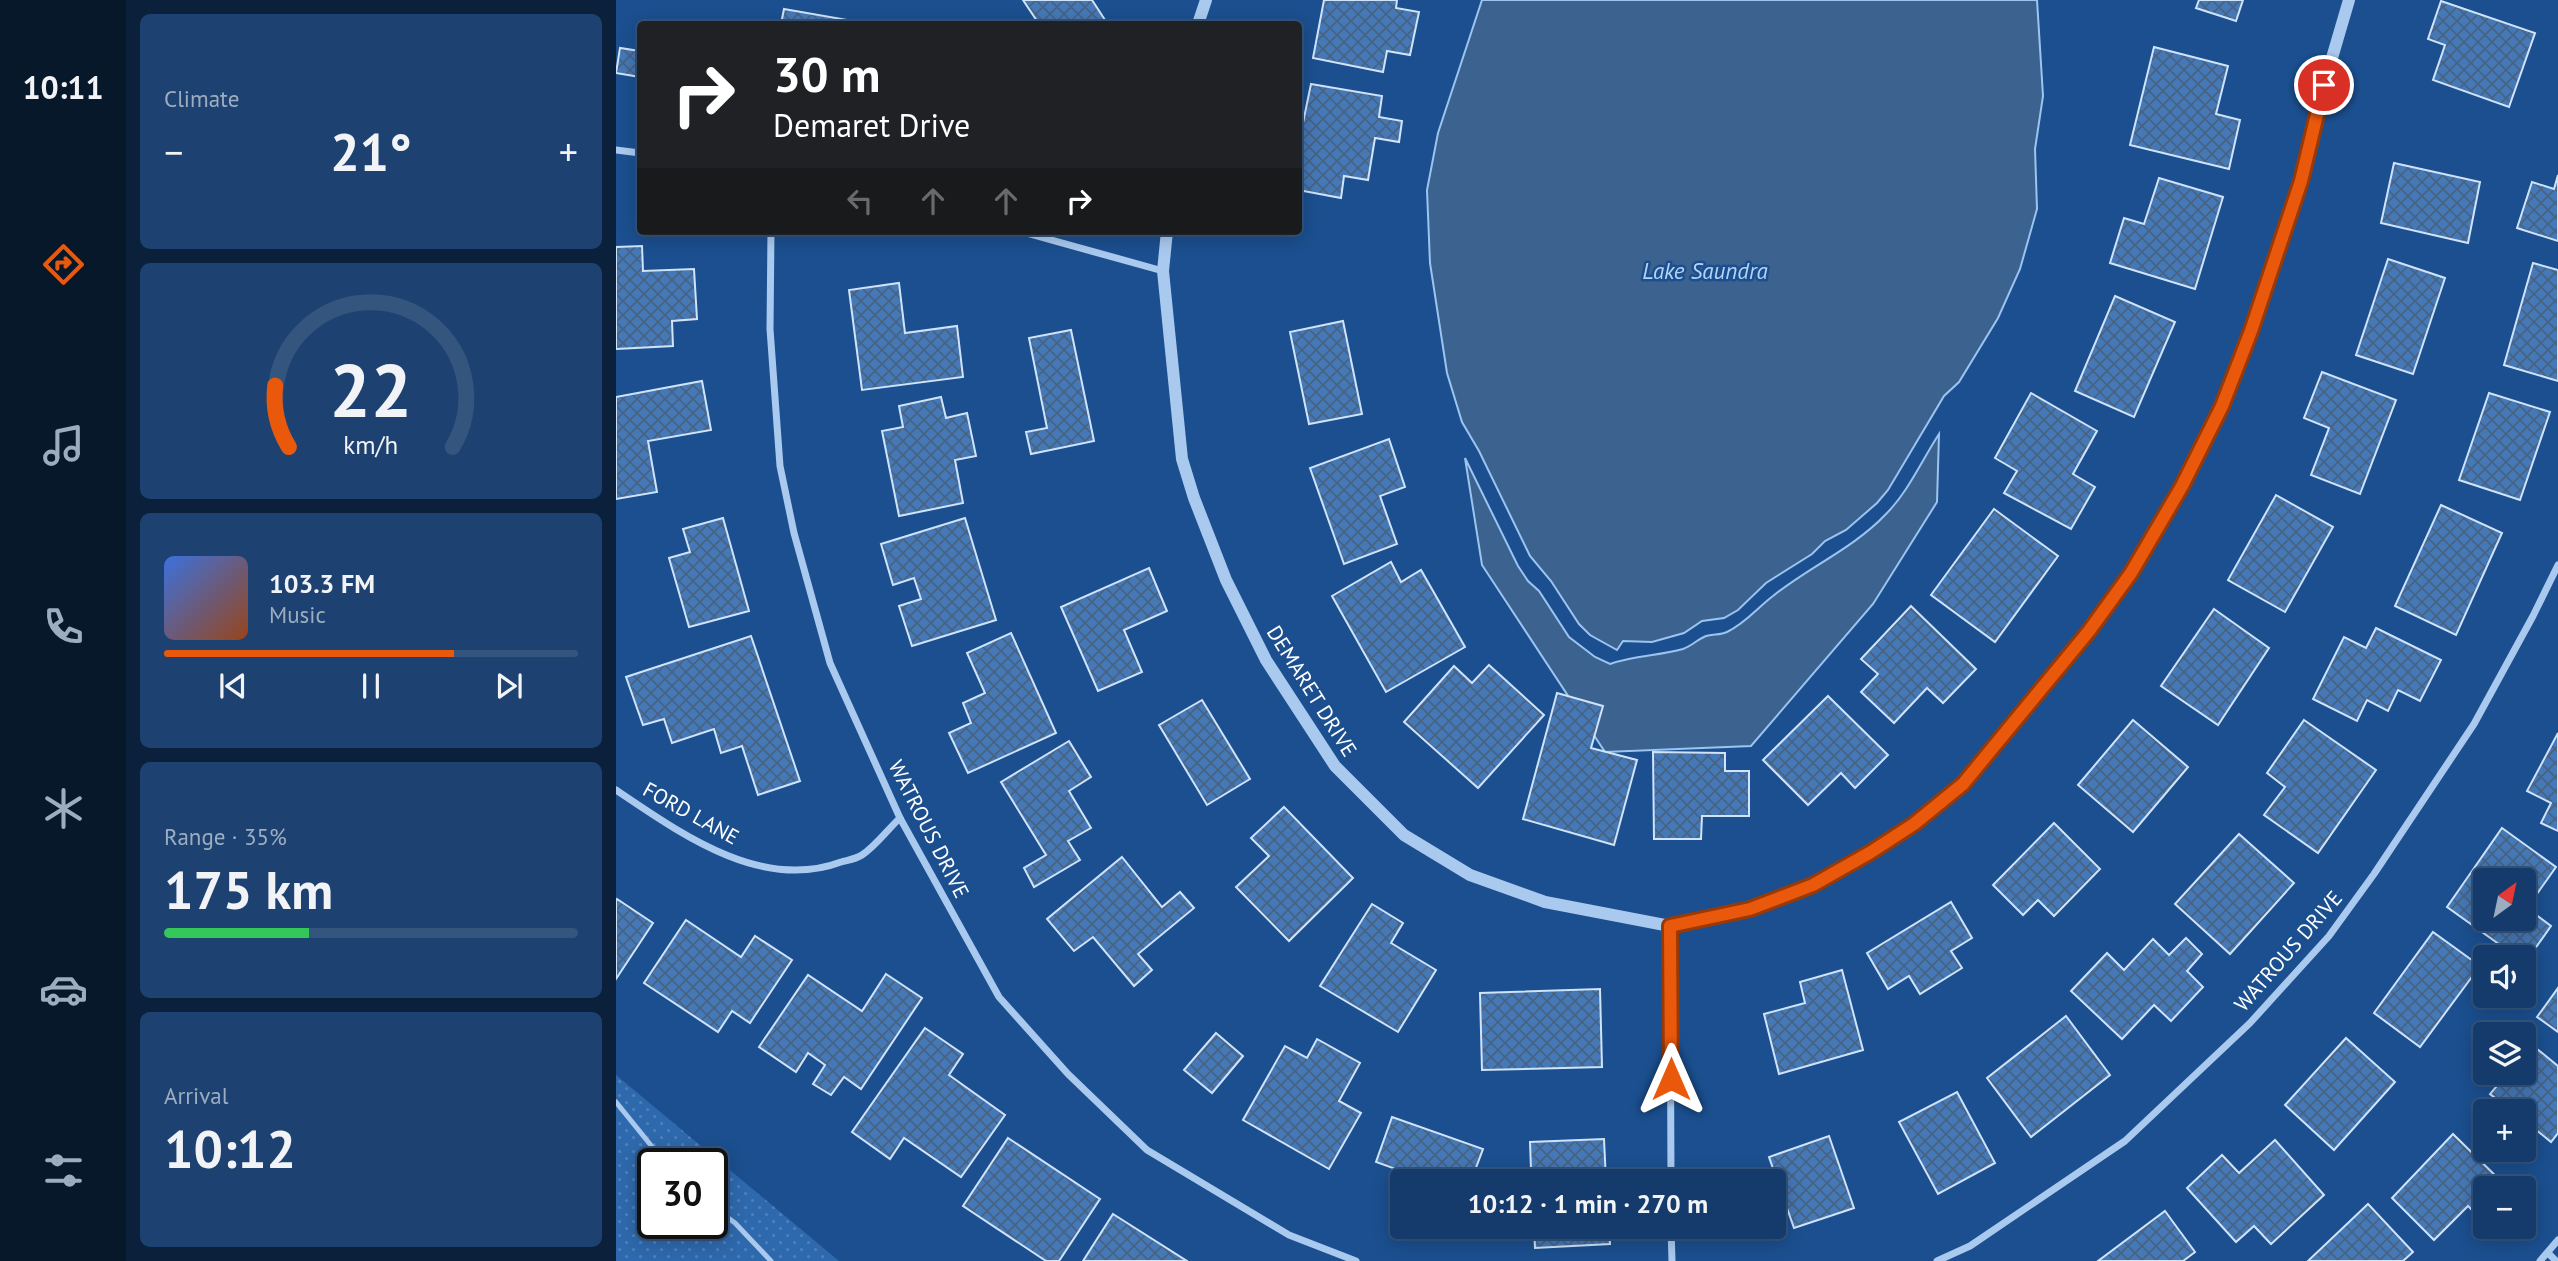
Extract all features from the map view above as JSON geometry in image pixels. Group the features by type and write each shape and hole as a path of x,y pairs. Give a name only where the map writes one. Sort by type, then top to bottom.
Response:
{"street":[{"path":"1199,21 1206,0"},
{"name":"DEMARET DRIVE","path":"1167,235 1163,271 1182,458 1194,498 1226,580 1266,660 1335,766 1405,835 1469,875 1545,902 1670,926 1750,909 1813,885 1914,824 1963,784 2131,573 2182,486 2222,406 2251,331 2301,181 2317,109 2349,0"},
{"path":"616,150 637,153"},
{"name":"WATROUS DRIVE","path":"771,235 771,342 780,466 794,533 830,663 900,818 999,997 1068,1074 1147,1150 1289,1235 1356,1261"},
{"path":"1033,235 1163,271"},
{"name":"WATROUS DRIVE","path":"1937,1261 1970,1246 2126,1141 2250,1023 2329,936 2374,874 2474,723 2558,565"},
{"name":"FORD LANE","path":"616,790 667,824 733,858 782,870 822,870 862,855 900,818"},
{"path":"1670,926 1671,1169"},
{"path":"1671,1239 1672,1261"},
{"path":"2540,1261 2558,1240"},
{"path":"2548,1253 2556,1261"}],"lane":[{"path":"616,1102 653,1148"},
{"path":"728,1218 771,1261"}],"shaded area":[{"path":"616,1075 704,1148 637,1148 637,1239 728,1239 728,1168 839,1261 616,1261"}],"water":[{"name":"Lake Saundra","path":"1482,0 2037,0 2043,96 2035,149 2037,209 2020,269 1998,318 1959,382 1944,396 1888,490 1877,503 1846,530 1825,541 1812,554 1766,583 1738,610 1724,618 1702,621 1684,633 1652,642 1623,641 1617,650 1590,635 1579,624 1551,581 1530,556 1462,422 1447,373 1430,263 1427,190 1438,133"},
{"path":"1939,434 1937,502 1873,604 1751,746 1605,752 1482,565 1465,458 1518,566 1539,591 1569,637 1595,657 1610,664 1683,649 1706,636 1725,633 1734,628 1787,586 1860,537 1886,514 1901,496"}],"building":[{"path":"1023,0 1092,0 1106,21 1037,21"},
{"path":"1324,0 1397,0 1396,8 1419,12 1410,55 1387,51 1383,72 1313,58"},
{"path":"2199,0 2243,0 2236,21 2196,8"},
{"path":"2441,1 2535,33 2509,107 2433,80 2445,45 2428,39"},
{"path":"784,9 853,21 782,21"},
{"path":"2154,47 2228,66 2216,114 2240,120 2229,169 2130,145"},
{"path":"620,48 637,51 637,76 616,73"},
{"path":"1311,84 1382,96 1379,117 1402,121 1399,142 1375,138 1368,180 1344,176 1341,198 1302,191 1302,128"},
{"path":"2394,163 2480,182 2468,243 2381,223"},
{"path":"2558,175 2558,241 2517,228 2532,182 2554,189"},
{"path":"2159,178 2223,197 2195,289 2110,263 2124,218 2144,224"},
{"path":"642,246 643,271 694,269 697,319 672,321 673,346 616,349 616,247"},
{"path":"2388,259 2445,278 2413,374 2356,355"},
{"path":"2533,263 2558,270 2558,381 2504,365"},
{"path":"899,283 905,333 957,326 963,377 862,390 849,290"},
{"path":"2115,296 2175,322 2134,417 2075,391"},
{"path":"1343,321 1362,414 1309,424 1290,332"},
{"path":"1071,330 1094,441 1031,454 1026,432 1047,428 1029,338"},
{"path":"2322,372 2396,400 2360,494 2311,475 2329,428 2304,418"},
{"path":"702,381 711,430 648,441 657,492 616,499 616,397"},
{"path":"2031,393 2097,431 2073,474 2095,487 2071,529 2004,493 2017,471 1995,458"},
{"path":"2489,393 2550,412 2520,500 2459,480"},
{"path":"941,397 946,418 967,413 976,456 955,460 963,503 899,516 882,431 903,427 899,406"},
{"path":"1389,439 1405,487 1380,496 1397,544 1344,564 1310,468"},
{"path":"2276,495 2333,527 2285,612 2228,580"},
{"path":"2441,505 2502,533 2456,635 2395,606"},
{"path":"1994,509 2058,556 1995,642 1931,595"},
{"path":"723,518 749,611 689,627 669,558 690,552 683,529"},
{"path":"965,518 996,620 912,646 899,606 921,599 914,578 893,585 881,544"},
{"path":"1391,562 1401,582 1421,570 1465,647 1386,692 1332,596"},
{"path":"1149,568 1167,611 1124,630 1142,672 1098,691 1061,607"},
{"path":"1911,606 1976,669 1943,703 1927,688 1894,723 1861,692 1878,674 1861,659"},
{"path":"2214,609 2269,648 2218,725 2161,686"},
{"path":"2376,628 2441,660 2420,701 2398,690 2388,711 2367,700 2357,721 2313,699 2344,637 2366,648"},
{"path":"1011,633 1056,733 968,773 949,733 971,723 963,703 985,693 967,653"},
{"path":"751,636 800,781 758,795 742,746 721,753 714,729 672,743 664,719 643,725 626,677"},
{"path":"1489,665 1544,715 1478,788 1404,722 1454,666 1472,683"},
{"path":"1557,693 1603,706 1591,748 1637,760 1614,845 1523,819"},
{"path":"1828,696 1888,755 1855,788 1841,773 1808,805 1763,760"},
{"path":"1202,700 1250,779 1207,805 1159,725"},
{"path":"2133,720 2188,767 2133,832 2078,785"},
{"path":"2304,720 2376,770 2318,853 2264,815 2285,787 2267,773"},
{"path":"2558,733 2558,831 2541,823 2551,803 2527,791"},
{"path":"1069,741 1091,777 1069,791 1091,828 1068,841 1080,860 1034,887 1024,868 1046,855 1001,782"},
{"path":"1653,752 1725,753 1725,771 1749,771 1749,816 1702,816 1701,839 1654,839"},
{"path":"1284,807 1353,878 1289,941 1236,887 1269,856 1251,838"},
{"path":"2054,823 2100,869 2054,916 2038,900 2023,915 1993,885"},
{"path":"2502,828 2556,867 2536,895 2536,868 2474,868"},
{"path":"2239,834 2294,883 2230,954 2175,904"},
{"path":"1122,857 1162,907 1180,892 1194,908 1138,954 1152,970 1134,986 1093,937 1074,951 1047,919"},
{"path":"2473,870 2473,926 2447,907"},
{"path":"617,899 653,923 616,979 616,901"},
{"path":"1951,902 1972,938 1951,951 1962,968 1920,994 1909,976 1888,989 1867,953"},
{"path":"1372,904 1403,923 1391,943 1436,970 1398,1032 1320,986"},
{"path":"2536,915 2551,926 2536,947 2536,945 2500,945 2481,931 2536,931"},
{"path":"686,920 741,957 755,936 792,960 750,1023 732,1011 718,1032 644,983"},
{"path":"2433,932 2473,961 2473,975 2420,1047 2374,1013"},
{"path":"2186,938 2202,954 2187,971 2203,987 2171,1021 2154,1005 2122,1039 2071,991 2107,953 2124,970 2153,939 2169,955"},
{"path":"1842,970 1863,1050 1779,1074 1764,1014 1805,1003 1800,982"},
{"path":"886,974 922,998 861,1089 844,1077 831,1095 813,1084 825,1065 808,1053 796,1072 759,1047 808,975 862,1011"},
{"path":"2558,988 2558,1032 2537,1017"},
{"path":"1600,989 1602,1067 1482,1070 1480,993"},
{"path":"2066,1016 2110,1075 2031,1137 1987,1078"},
{"path":"925,1028 963,1054 949,1075 1005,1115 961,1177 904,1138 890,1159 852,1132"},
{"path":"1216,1033 1243,1056 1212,1093 1184,1070"},
{"path":"2346,1038 2395,1082 2334,1150 2285,1105"},
{"path":"1317,1039 1360,1063 1339,1101 1361,1113 1329,1169 1243,1120 1285,1046 1307,1058"},
{"path":"2536,1048 2558,1066 2558,1133 2551,1142 2536,1130 2536,1099 2496,1099 2490,1094 2498,1085 2536,1085"},
{"path":"1957,1092 1995,1163 1938,1194 1899,1122"},
{"path":"1392,1117 1483,1149 1476,1169 1396,1169 1376,1162"},
{"path":"2453,1134 2473,1154 2473,1162 2482,1162 2496,1176 2473,1176 2473,1211 2468,1206 2434,1240 2392,1198"},
{"path":"1829,1136 1854,1208 1794,1228 1786,1205 1786,1169 1773,1169 1769,1157"},
{"path":"1008,1138 1100,1199 1059,1261 1046,1261 963,1206"},
{"path":"1604,1139 1605,1169 1531,1169 1530,1142"},
{"path":"2275,1140 2324,1195 2271,1244 2254,1226 2236,1242 2187,1188 2222,1155 2239,1173"},
{"path":"2368,1204 2413,1252 2403,1261 2308,1261"},
{"path":"2165,1211 2195,1252 2183,1261 2098,1261"},
{"path":"1113,1214 1187,1261 1083,1261"},
{"path":"1535,1239 1610,1239 1610,1244 1535,1248"}],"route":[{"path":"1671,1079 1670,926 1750,909 1813,885 1914,824 1963,784 2089,631 2131,573 2182,486 2222,406 2251,331 2301,181 2324,85"}]}
